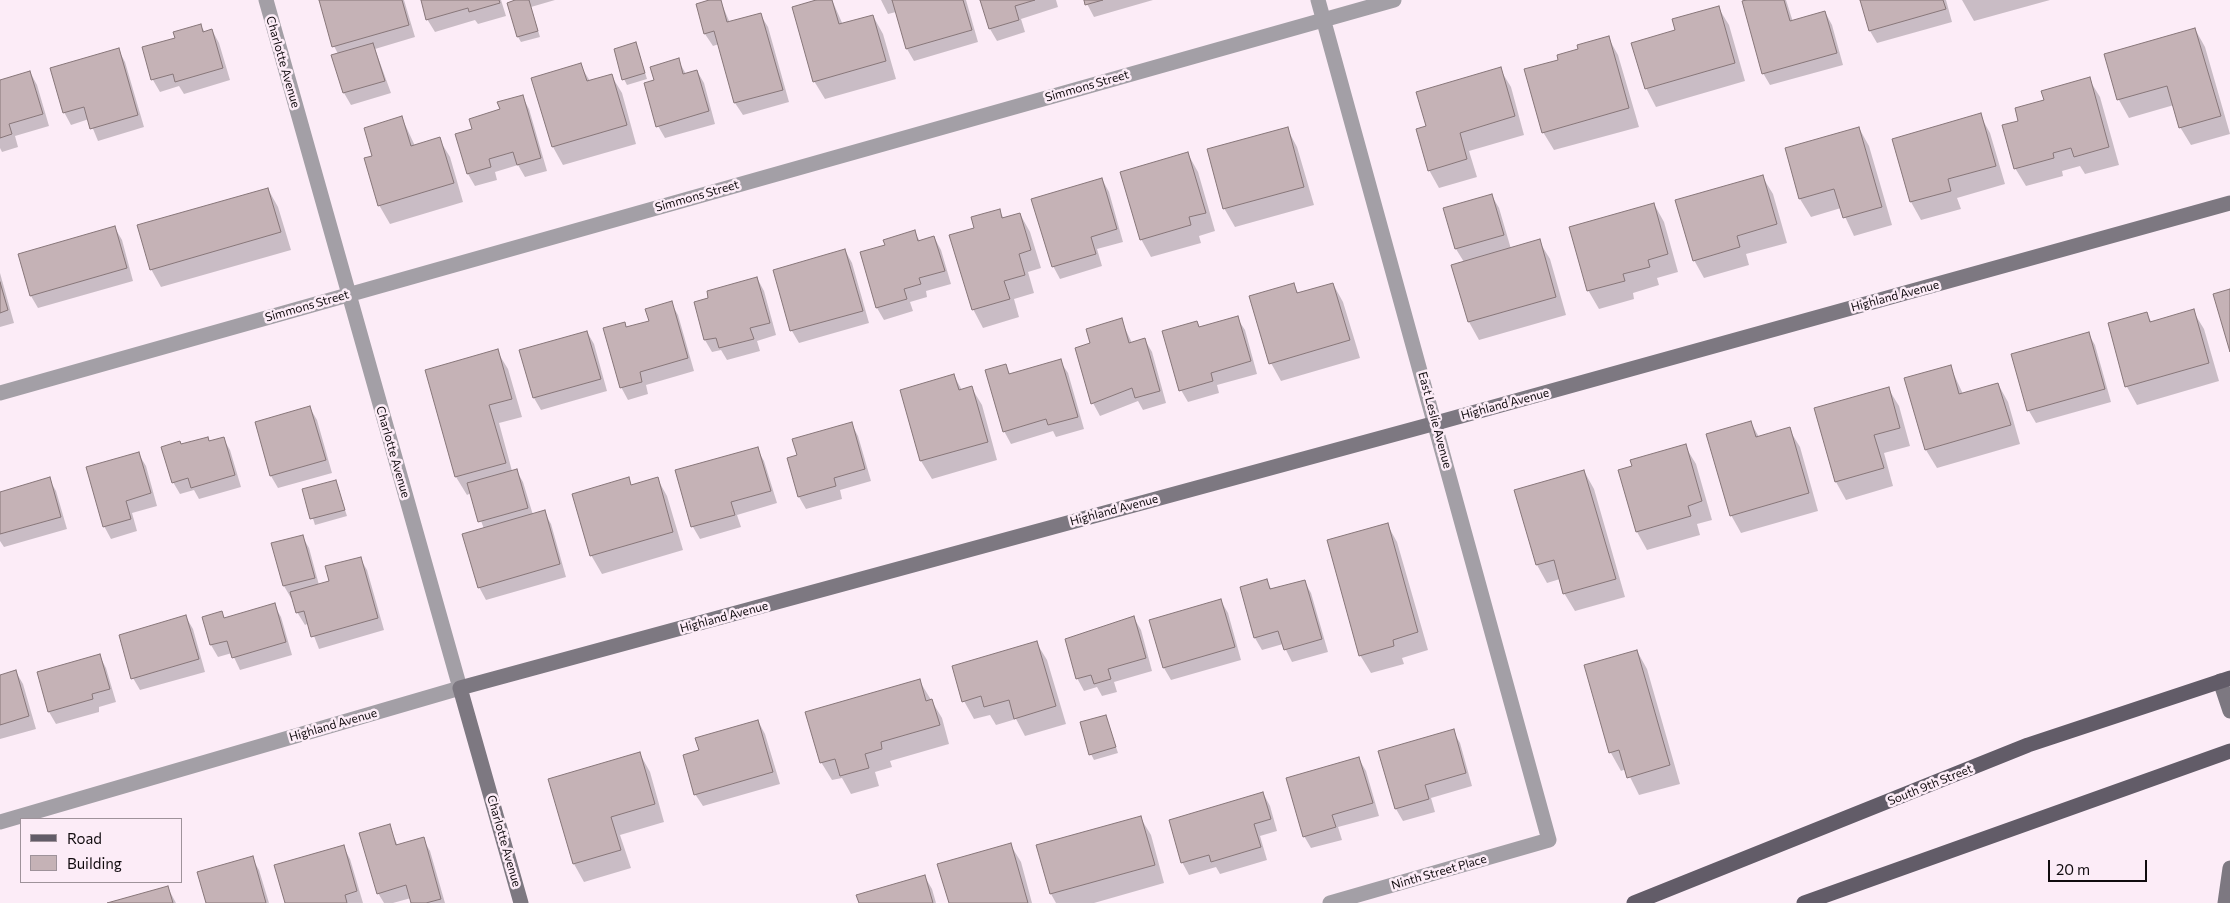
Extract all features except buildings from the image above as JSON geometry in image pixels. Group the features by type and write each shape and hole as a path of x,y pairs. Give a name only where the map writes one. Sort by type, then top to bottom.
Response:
{"main road":[{"name":"South 9th Street","path":"1634,903 2028,745 2225,679"},
{"path":"1804,903 2230,751"}],"street":[{"name":"Charlotte Avenue","path":"266,0 521,903"},
{"name":"East Leslie Avenue","path":"1318,0 1436,423 1549,840"},
{"name":"Simmons Street","path":"0,393 1394,0"},
{"name":"Highland Avenue","path":"0,822 460,688 1436,423 2230,203"},
{"path":"2225,679 2230,711"},
{"name":"Ninth Street Place","path":"1330,903 1549,840"},
{"path":"2225,903 2230,868"}]}
